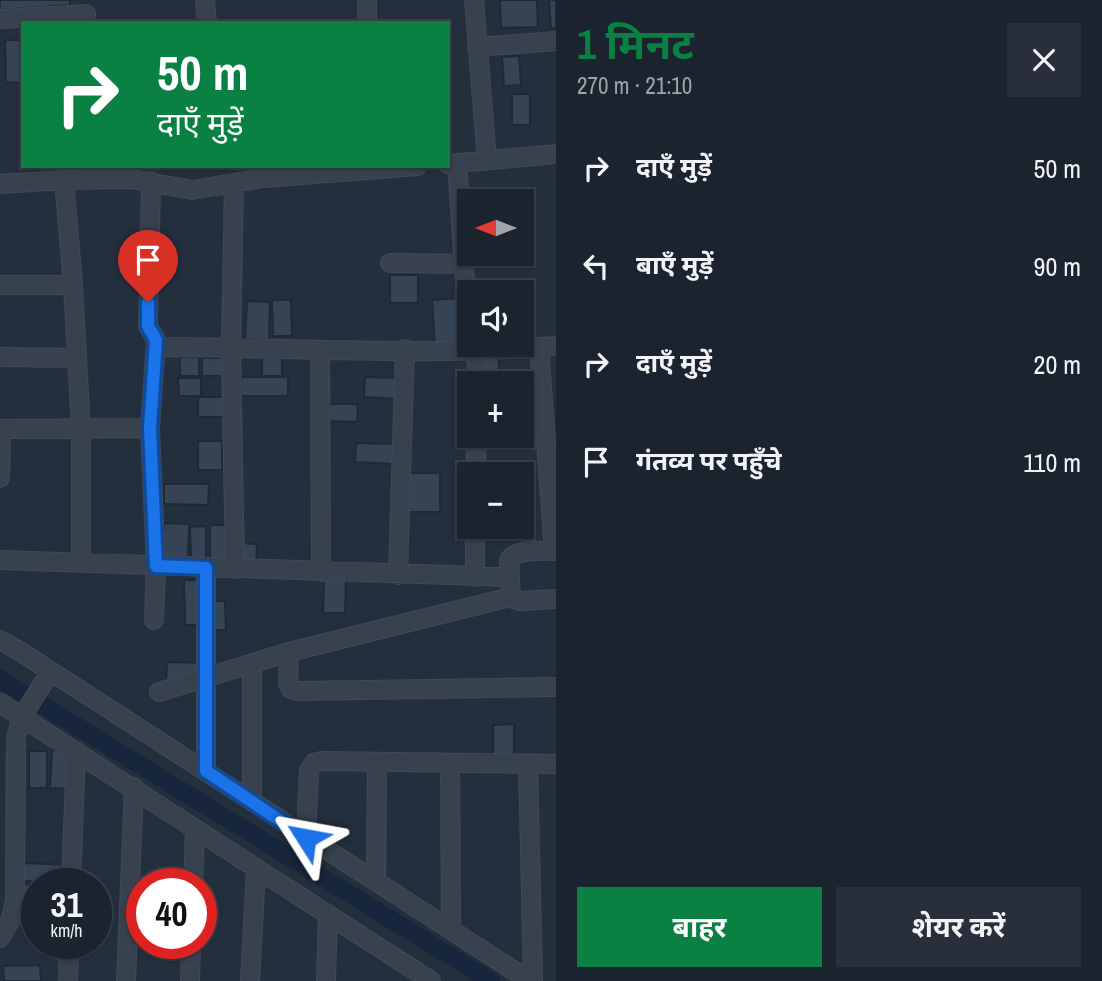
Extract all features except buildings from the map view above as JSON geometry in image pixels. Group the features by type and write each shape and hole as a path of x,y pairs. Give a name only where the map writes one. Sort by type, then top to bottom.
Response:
{"street":[{"path":"205,0 207,21"},
{"path":"367,0 367,21"},
{"path":"474,0 486,160"},
{"path":"0,19 86,12"},
{"path":"477,47 556,41"},
{"path":"457,206 452,164 556,154"},
{"path":"0,184 64,180 96,173 192,190 264,178 392,168"},
{"path":"64,180 81,430 81,563"},
{"path":"151,181 148,326 156,340 150,428 156,566 154,620"},
{"path":"234,183 231,347 235,569"},
{"path":"390,263 457,264"},
{"path":"0,285 73,285"},
{"path":"511,597 509,560 513,555 555,551 547,346"},
{"path":"156,347 320,351 457,347"},
{"path":"398,575 405,349"},
{"path":"320,351 321,572"},
{"path":"0,358 76,358"},
{"path":"0,478 1,429 150,428"},
{"path":"475,539 475,577"},
{"path":"0,560 510,577"},
{"path":"206,568 206,771"},
{"path":"159,692 289,652 511,597 519,601 556,599"},
{"path":"0,640 531,981"},
{"path":"289,652 288,683 291,690 298,691 556,687"},
{"path":"253,663 253,801"},
{"path":"0,938 11,919 15,900 7,862 16,737 26,711 50,672"},
{"path":"0,703 26,711 76,751 256,870 328,914 405,973 431,981"},
{"path":"72,868 76,751"},
{"path":"306,838 309,771 314,763 331,760 556,764"},
{"path":"376,881 377,762"},
{"path":"450,763 451,930"},
{"path":"528,763 531,981"},
{"path":"126,981 134,788"},
{"path":"194,868 195,829"},
{"path":"250,981 256,870"},
{"path":"326,981 328,914"},
{"path":"68,981 69,959"},
{"path":"190,981 191,959"}],"waterway":[{"path":"0,679 491,981"}],"route":[{"path":"148,302 148,326 156,340 150,428 156,566 206,568 206,771 306,838"}]}
